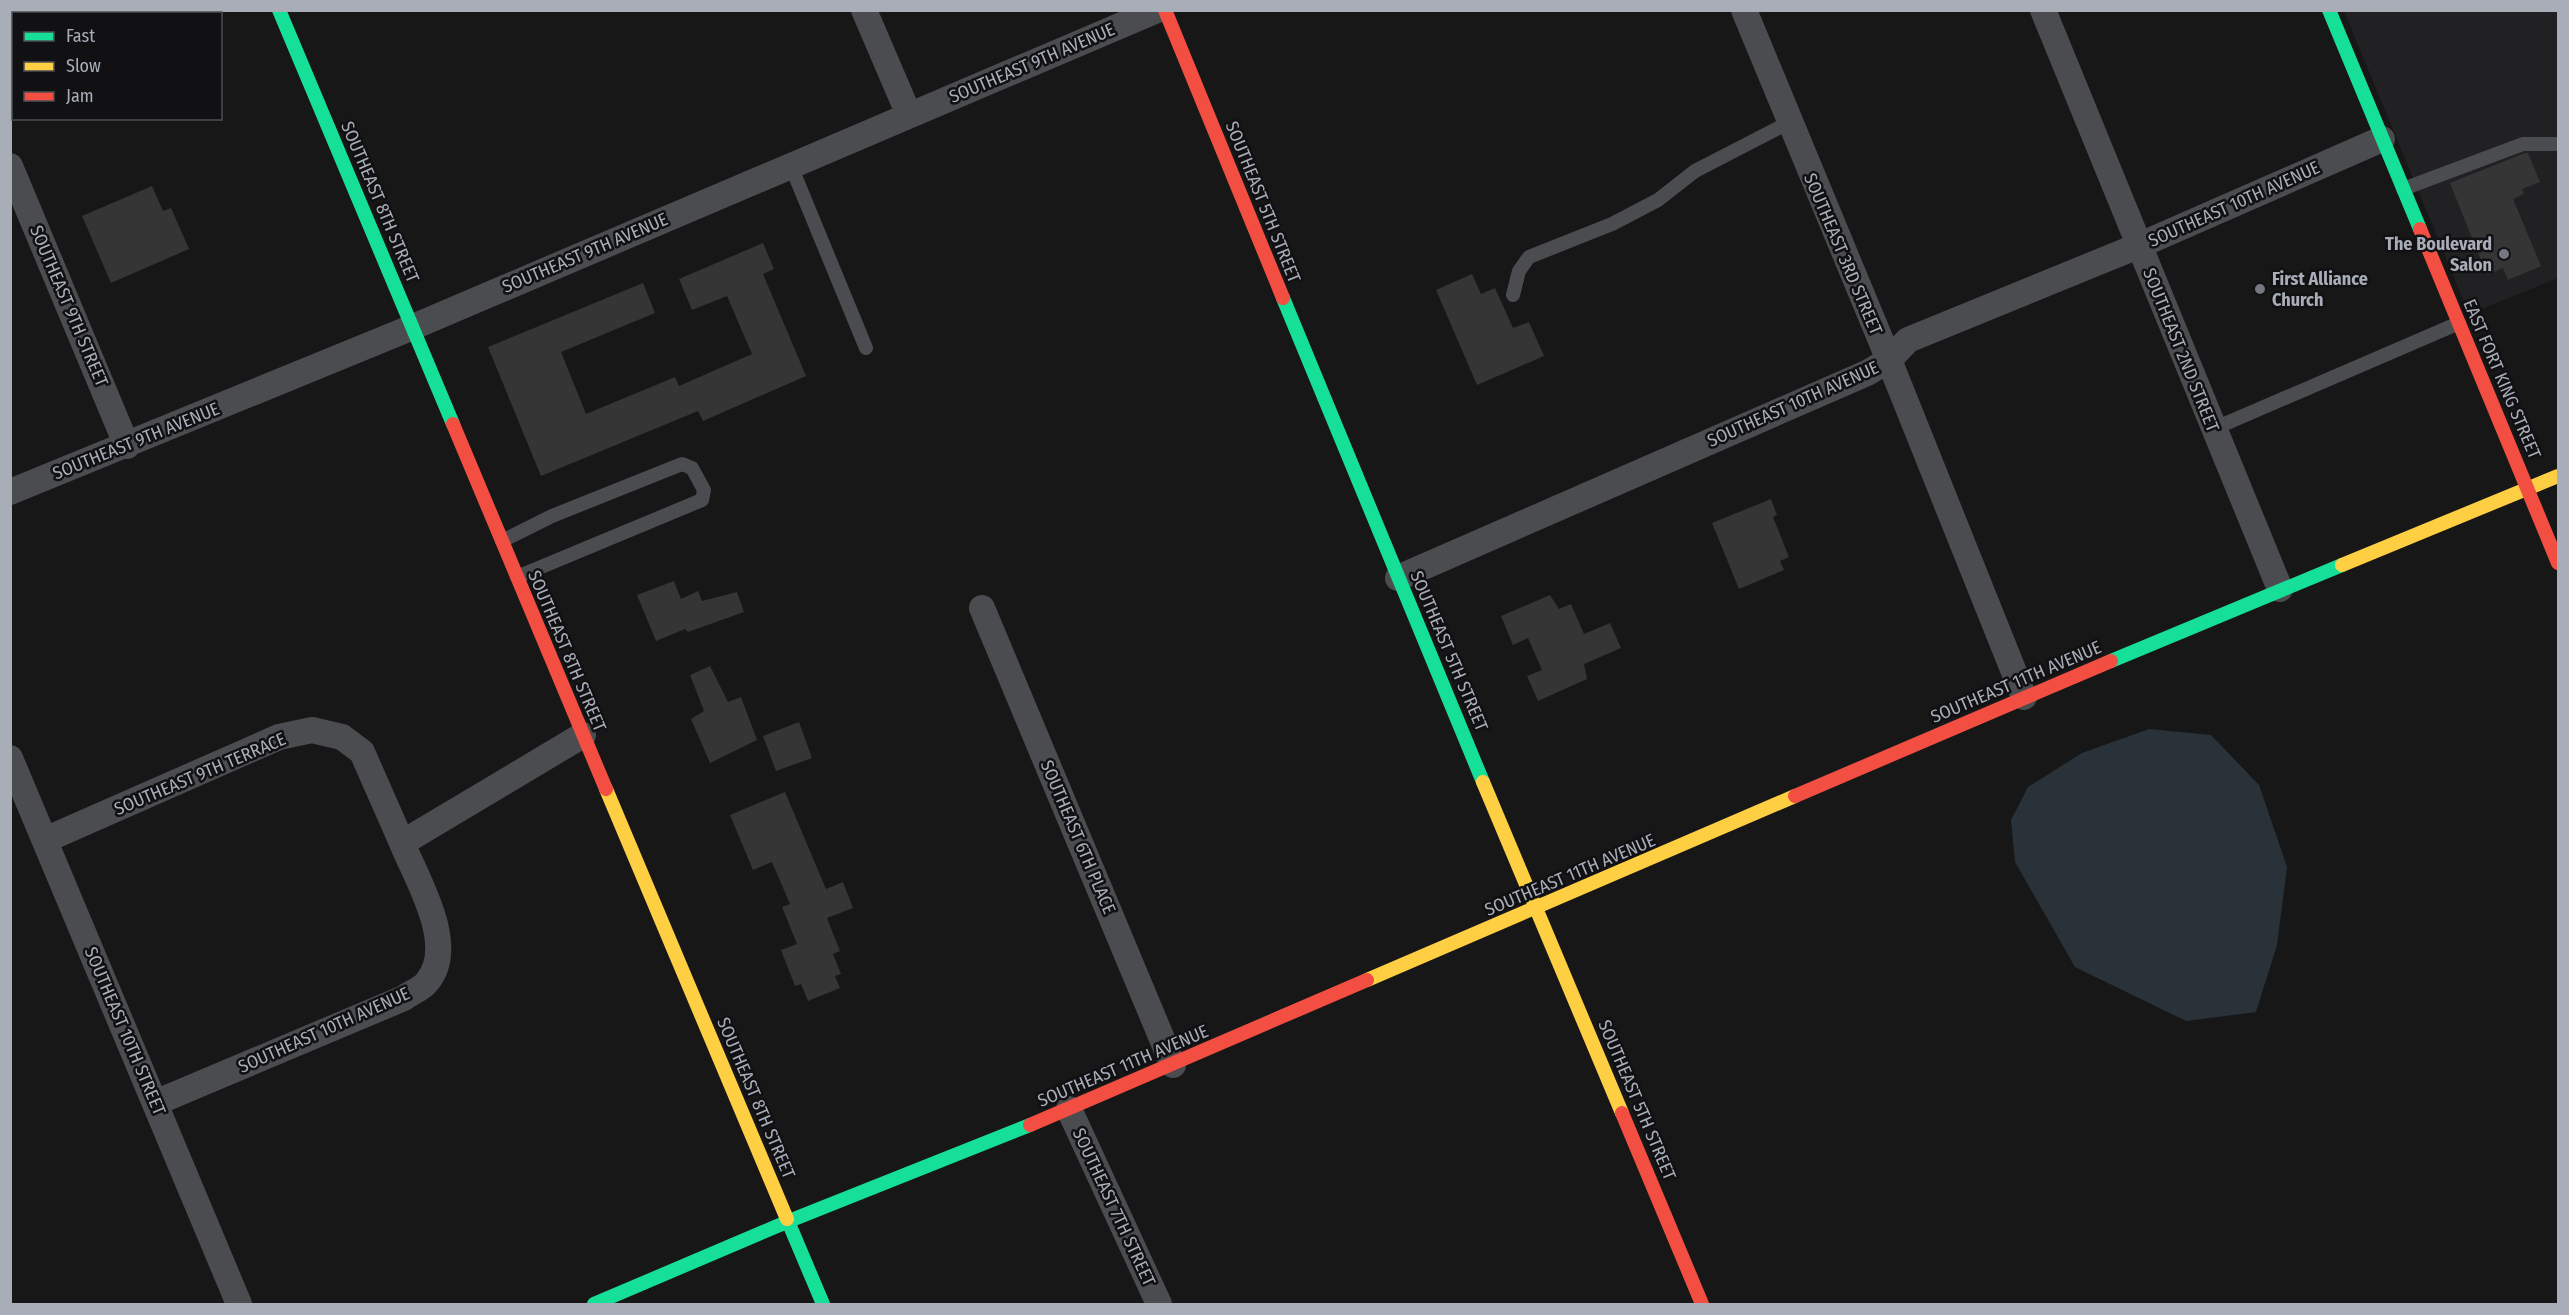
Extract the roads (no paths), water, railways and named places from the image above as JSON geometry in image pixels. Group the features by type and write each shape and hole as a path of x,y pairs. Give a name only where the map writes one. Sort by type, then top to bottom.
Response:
{"street":[{"name":"SOUTHEAST 8TH STREET","path":"279,10 823,1305"},
{"path":"864,10 909,116"},
{"name":"SOUTHEAST 9TH AVENUE","path":"10,492 413,327 1158,10"},
{"name":"SOUTHEAST 5TH STREET","path":"1166,10 1398,578 1538,908 1702,1305"},
{"name":"SOUTHEAST 3RD STREET","path":"1743,10 1788,123 1889,360 2024,697"},
{"name":"SOUTHEAST 2ND STREET","path":"2043,10 2280,589"},
{"name":"EAST FORT KING STREET","path":"2330,10 2559,563"},
{"name":"SOUTHEAST 10TH AVENUE","path":"1398,578 1867,374 1889,360 1908,340 2138,246 2382,139"},
{"name":"SOUTHEAST 9TH STREET","path":"10,166 127,446"},
{"name":"SOUTHEAST 11TH AVENUE","path":"594,1305 789,1221 1173,1065 2024,697 2280,589 2559,476"},
{"name":"SOUTHEAST 6TH PLACE","path":"982,609 1173,1065"},
{"name":"SOUTHEAST 9TH TERRACE","path":"45,840 279,737 312,730 342,737 362,752 402,843"},
{"path":"402,843 583,735"},
{"name":"SOUTHEAST 10TH STREET","path":"10,758 239,1305"},
{"name":"SOUTHEAST 10TH AVENUE","path":"155,1104 404,998 427,982 437,959 439,932 402,843"},
{"name":"SOUTHEAST 7TH STREET","path":"1069,1109 1160,1305"}],"lane":[{"path":"1513,295 1519,272 1529,257 1612,224 1658,200 1695,171 1788,123"},
{"path":"2403,189 2523,144 2559,144"},
{"path":"791,166 866,348"},
{"path":"2213,429 2459,323"},
{"path":"502,542 552,516 682,464 692,468 704,490 702,500 517,577"}],"place":[{"name":"The Boulevard Salon","path":"2504,254"},
{"name":"First Alliance Church","path":"2260,289"}]}
